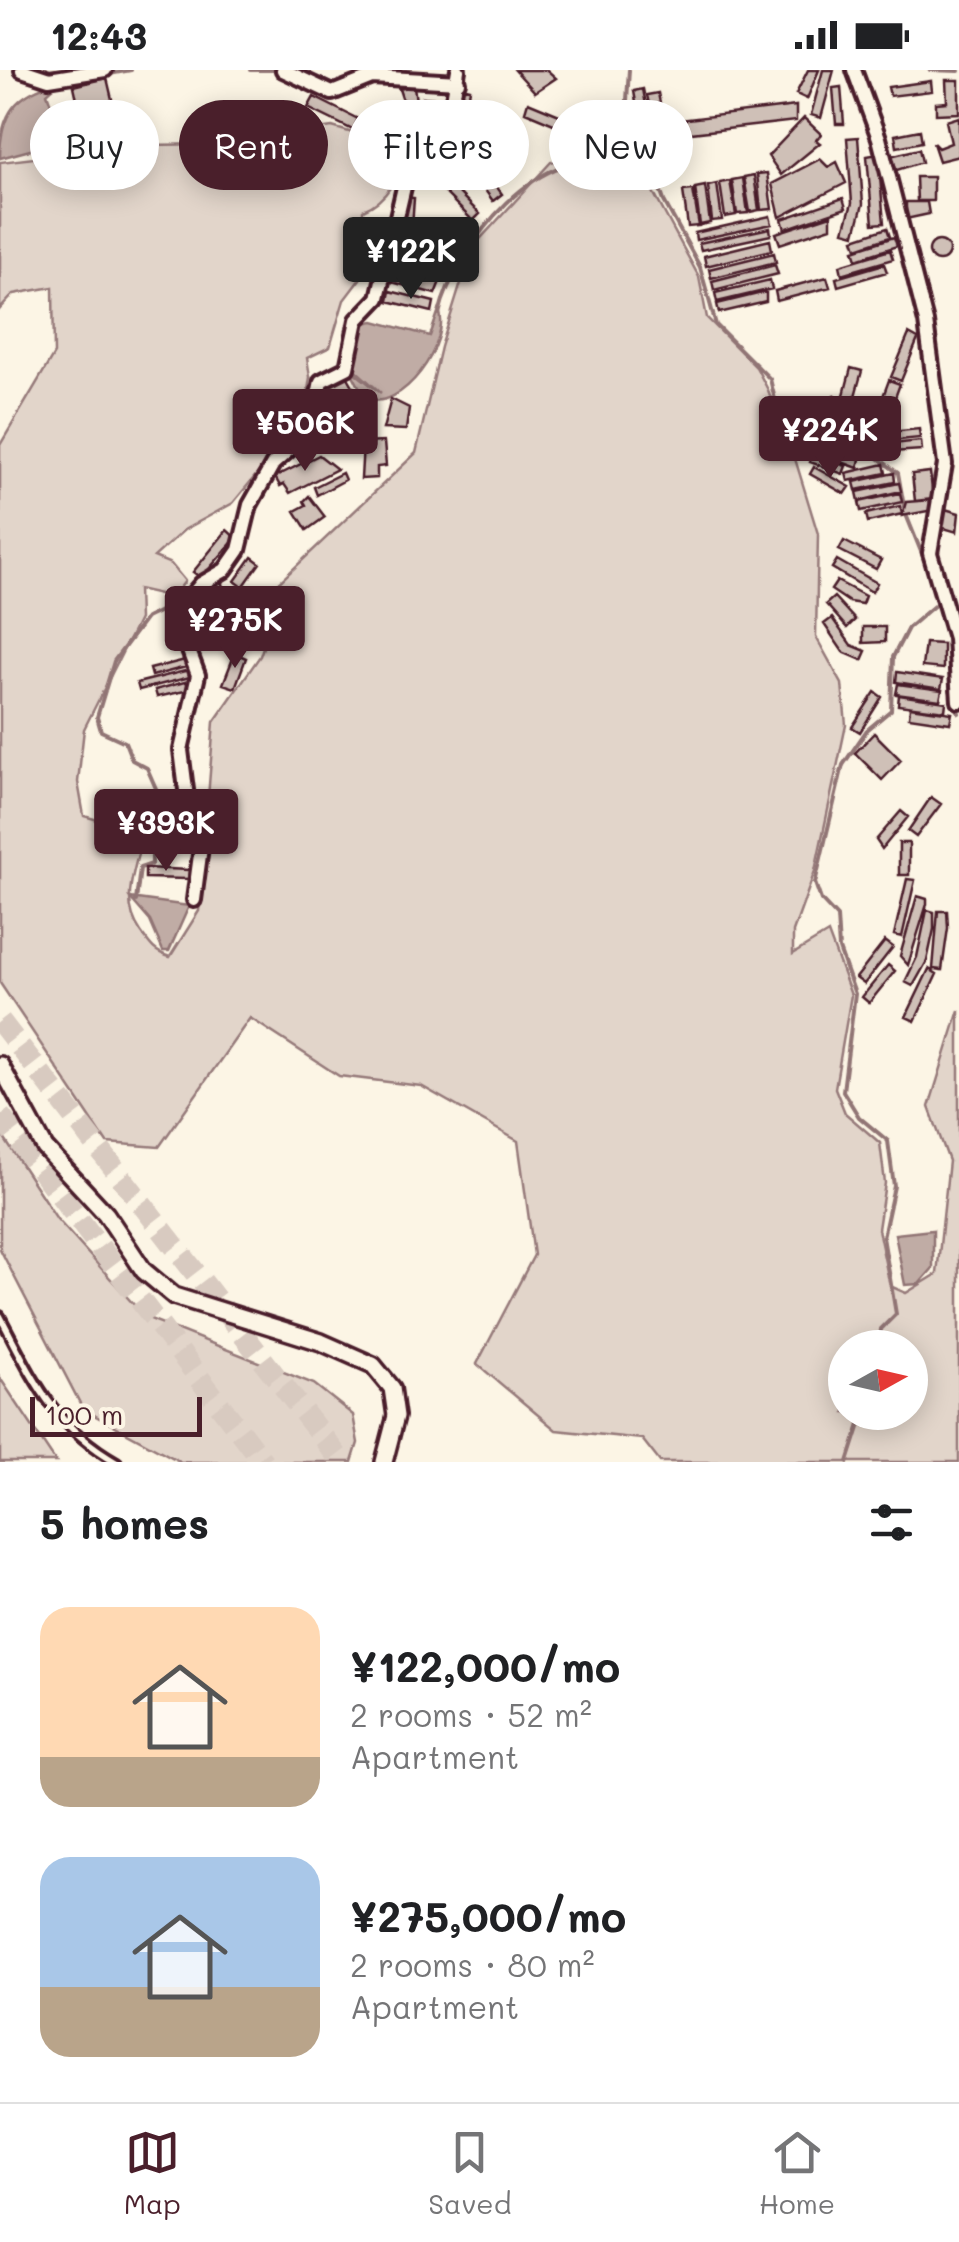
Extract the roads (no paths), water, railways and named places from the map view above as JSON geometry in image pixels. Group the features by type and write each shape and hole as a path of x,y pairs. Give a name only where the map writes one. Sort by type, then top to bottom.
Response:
{"street":[{"path":"22,70 48,79 104,70"},
{"path":"194,900 201,846 186,798 181,750 198,675 188,648 186,602 201,584 225,570 239,550 250,506 273,464 310,431 321,381 347,368 358,320 378,298 408,170 426,140 449,123 458,76 372,77 332,94 283,70"},
{"path":"854,70 879,138 926,322 945,464 930,552 955,638 959,702"},
{"path":"0,1065 45,1148 106,1214 144,1271 174,1296 321,1342 373,1365 392,1388 396,1416 384,1462"}],"lane":[{"path":"0,1316 60,1421 81,1442 117,1462"}],"waterway":[{"path":"104,75 131,70"},
{"path":"250,70 278,70"},
{"path":"629,70 626,115 632,139 651,163 664,201 700,267 716,325 770,379 779,416 788,427 877,457 898,473 905,512 928,569"},
{"path":"930,70 959,71"},
{"path":"378,72 423,74"},
{"path":"439,314 463,259 483,230 507,203 549,173"},
{"path":"934,588 949,644 950,690 959,713"},
{"path":"136,901 140,868 152,864 152,820 161,800 147,768 132,760 125,742 101,731 97,717 114,661 146,618 181,601"},
{"path":"881,1330 896,1314 883,1237 894,1186 888,1141 859,1117 843,1091 855,994 839,949 837,917 821,900 815,883 843,765 867,730 891,710 893,657 908,628 936,604"},
{"path":"848,1462 858,1430"}],"tunnel":[{"path":"0,1021 342,1462"},
{"path":"0,1116 263,1462"}]}
